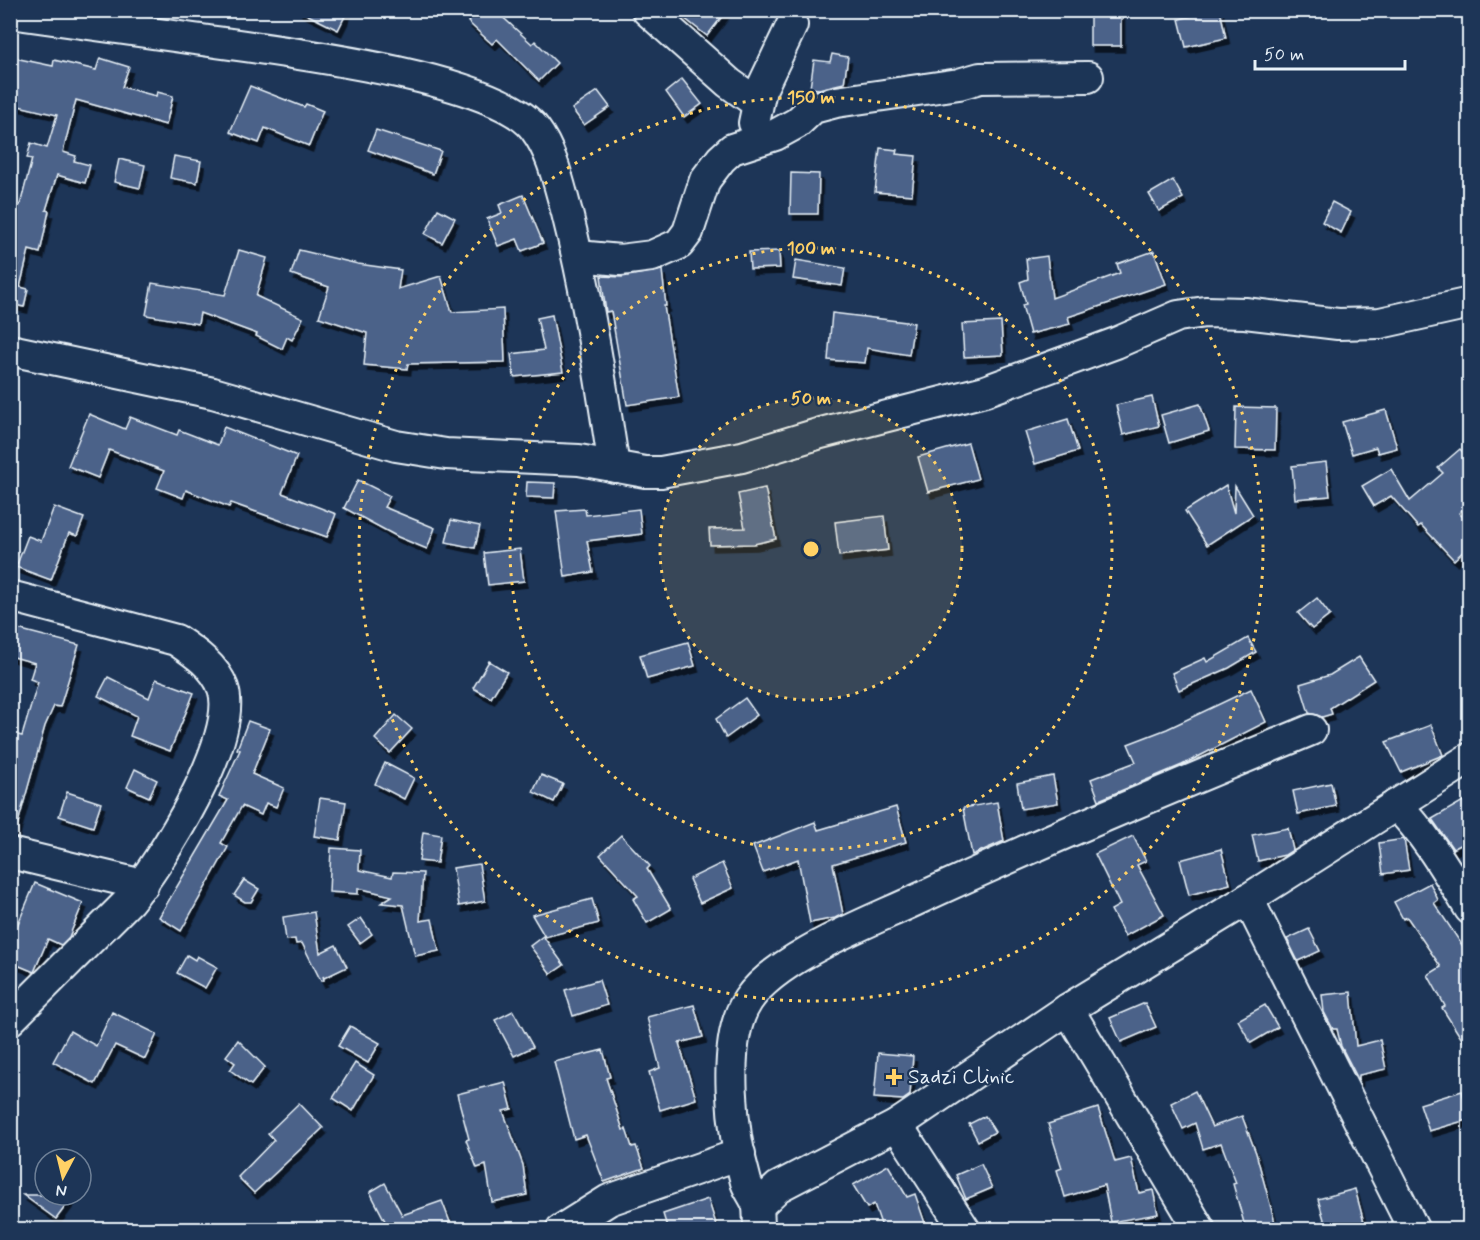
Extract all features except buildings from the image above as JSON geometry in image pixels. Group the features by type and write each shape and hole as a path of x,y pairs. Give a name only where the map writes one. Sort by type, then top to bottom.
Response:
{"street":[{"path":"647,10 729,83 757,104"},
{"path":"10,13 274,51 385,70 431,80 494,100 520,113 535,128 545,145 555,170 578,256 614,466"},
{"path":"754,141 757,104 792,25"},
{"path":"578,256 620,260 652,256 679,244 688,232 709,172 732,149 775,135 797,123 813,108 836,102 959,84 980,78 1088,77"},
{"path":"10,350 213,393 396,446 469,455 579,460 645,472 661,472 742,457 821,433 985,391 1116,344 1178,316 1205,312 1245,313 1338,324 1380,323 1470,303"},
{"path":"10,596 176,640 199,655 223,689 225,711 215,753 196,795 143,885 10,1020"},
{"path":"759,1218 746,1184 730,1083 736,1028 747,1000 766,981 798,957 956,881 1144,799 1311,730"},
{"path":"759,1218 778,1187 897,1125 1068,1009 1248,899 1470,758"},
{"path":"1396,805 1410,818 1447,870 1470,909"},
{"path":"10,853 143,885"},
{"path":"1248,899 1414,1230"},
{"path":"1068,1009 1200,1230"},
{"path":"897,1125 965,1230"},
{"path":"561,1230 609,1200 740,1154"}],"place":[{"name":"Sadzi Clinic","path":"894,1077"}]}
